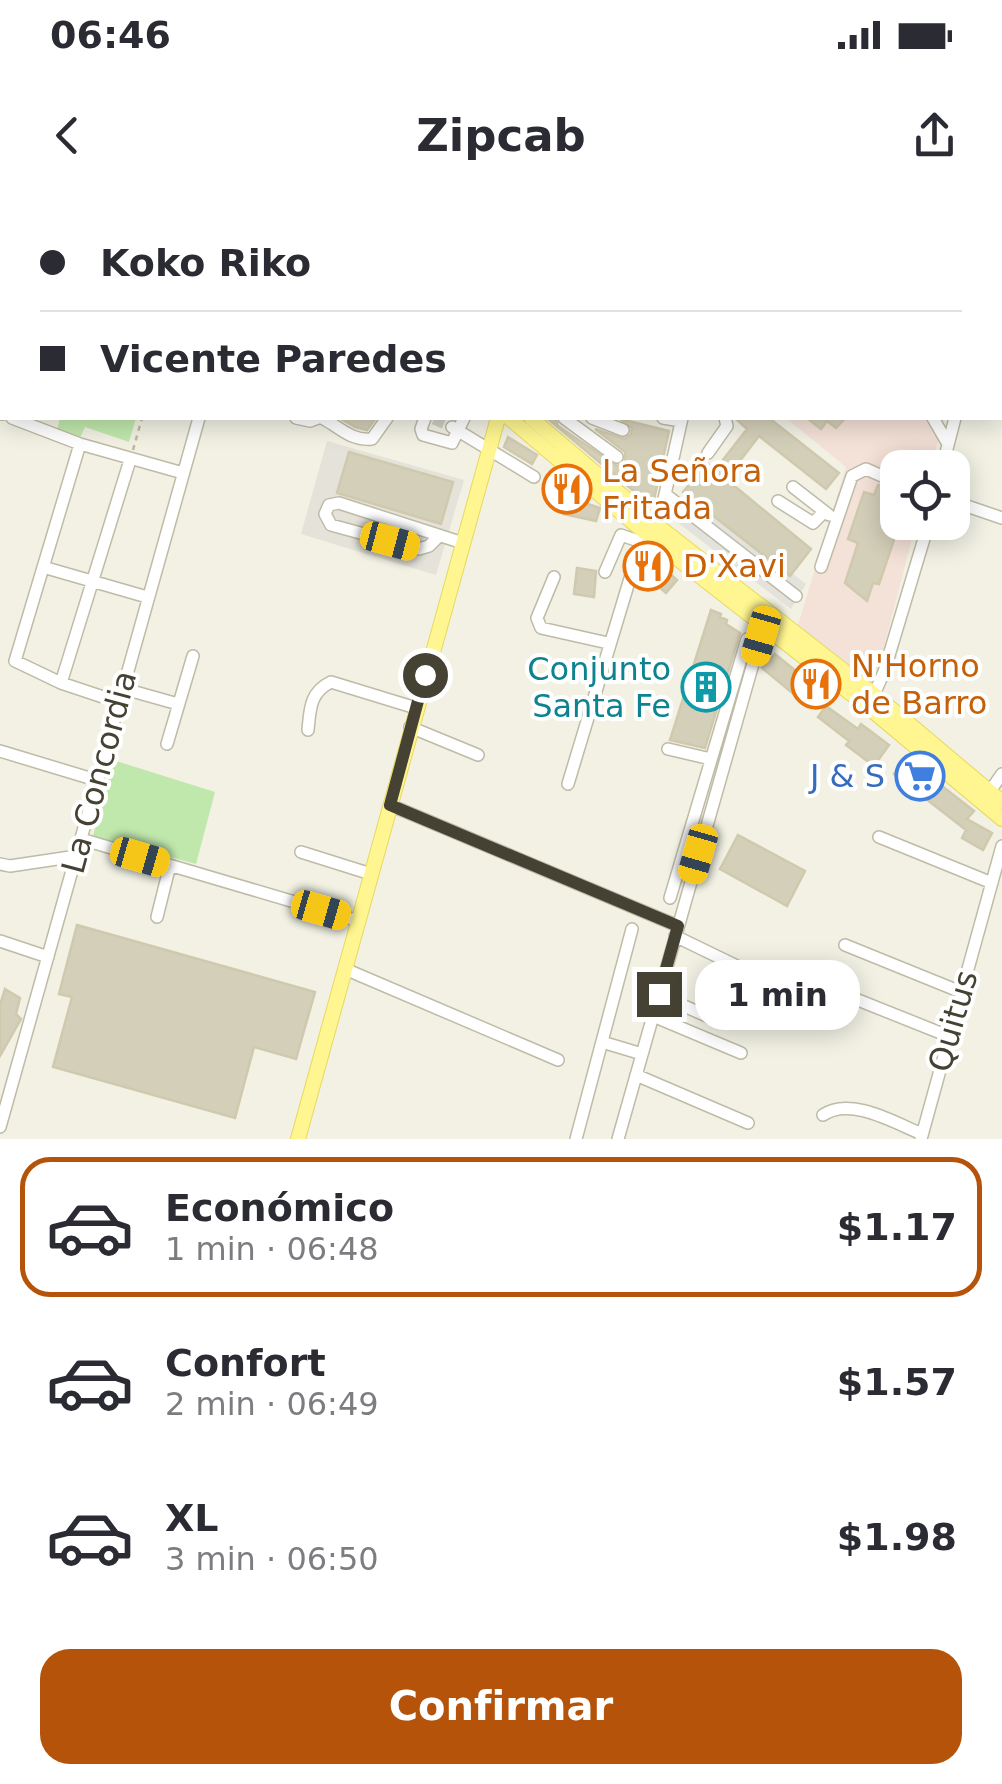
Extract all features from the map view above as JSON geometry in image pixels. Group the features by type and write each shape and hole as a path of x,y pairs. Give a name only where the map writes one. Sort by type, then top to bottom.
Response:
{"main road":[{"path":"298,1139 497,420"},
{"path":"511,420 762,630 871,701 1002,819"},
{"path":"533,420 565,446 648,533 1002,802"}],"street":[{"path":"17,420 80,444 182,473"},
{"name":"La Concordia","path":"0,1127 198,420"},
{"path":"323,420 363,440 372,439 386,420"},
{"path":"429,420 422,429 424,435 451,444 462,420"},
{"path":"567,420 617,457"},
{"path":"592,438 596,420 623,430"},
{"path":"568,784 608,644 665,494 682,420"},
{"path":"708,453 728,426 726,420"},
{"path":"935,420 948,444"},
{"path":"946,450 954,420"},
{"path":"565,446 579,428"},
{"path":"455,429 534,477"},
{"path":"80,444 16,660 17,664 61,683 118,702"},
{"path":"61,683 130,460"},
{"path":"820,567 852,476 866,469 880,475"},
{"path":"792,487 837,520"},
{"path":"665,494 796,596"},
{"path":"778,500 813,523 824,512"},
{"path":"439,536 419,549 331,525 325,514 329,505 339,503 439,536 462,544"},
{"path":"970,507 1002,518"},
{"path":"605,572 621,535 648,533"},
{"path":"871,701 923,540"},
{"path":"43,568 147,598"},
{"path":"554,578 536,618 541,628 608,644"},
{"path":"670,898 747,638 762,630"},
{"path":"618,1139 762,630"},
{"path":"167,744 193,656"},
{"path":"308,730 311,700 320,687 331,682 416,708"},
{"path":"122,688 178,704"},
{"path":"410,727 478,755"},
{"path":"668,749 711,759"},
{"path":"0,751 96,780"},
{"path":"990,791 1002,774"},
{"path":"390,805 676,931 745,970"},
{"path":"879,837 992,883"},
{"path":"81,840 358,920"},
{"name":"Quitus","path":"921,1136 1002,846"},
{"path":"301,852 371,874"},
{"path":"0,864 10,866 76,856"},
{"path":"157,916 170,865"},
{"path":"576,1139 632,930"},
{"path":"0,941 48,957"},
{"path":"845,945 961,992"},
{"path":"345,969 558,1060"},
{"path":"828,988 948,1036"},
{"path":"659,994 716,1020 722,1018 731,995"},
{"path":"653,1016 741,1054"},
{"path":"602,1042 642,1054"},
{"path":"0,1067 16,1072"},
{"path":"636,1075 748,1123"},
{"path":"824,1115 831,1109 850,1107 921,1136"}],"path":[{"path":"130,460 141,420"}],"shaded area":[{"path":"788,420 943,420 936,450 880,450 880,540 912,540 874,685 798,625 846,467"},
{"path":"327,441 464,480 436,575 301,534"},
{"path":"691,494 806,584 791,609 673,519"}],"green space":[{"path":"60,420 135,420 129,442 85,427 80,438 57,430"},
{"path":"113,760 215,792 196,864 93,836"}],"building":[{"path":"343,420 374,420 367,430"},
{"path":"549,420 556,420 558,426 617,466 625,462 625,452 595,429 625,439 632,428 624,420 669,431 653,504"},
{"path":"737,420 772,420 839,473 826,489 759,436 726,479 811,549 790,576 683,492 707,463 715,470 747,429"},
{"path":"810,420 843,420 836,428 827,421 821,429"},
{"path":"508,437 537,455 532,464 504,447"},
{"path":"349,452 453,482 441,524 337,493"},
{"path":"553,469 582,495 579,501 600,508 596,521 564,514 568,498 546,478"},
{"path":"880,486 880,540 894,540 879,584 873,583 867,601 845,583 858,543 848,539 864,492 874,495"},
{"path":"647,555 677,580 666,593 642,572"},
{"path":"577,568 596,571 594,597 574,594"},
{"name":"Conjunto Santa Fe","path":"711,610 721,614 726,624 740,633 705,748 670,740"},
{"path":"775,654 808,681 796,696 762,668"},
{"path":"813,678 830,691 821,702 805,688"},
{"path":"826,706 858,729 861,724 889,745 874,766 818,717"},
{"path":"906,758 974,811 967,819 992,833 983,850 962,838 966,830 894,774"},
{"path":"738,835 805,871 787,906 720,869"},
{"path":"77,925 315,992 296,1059 254,1047 235,1118 53,1067 72,997 59,994"},
{"path":"5,989 20,998 16,1014 21,1019 0,1056 0,1005"}],"tunnel":[{"path":"436,420 452,427"}],"place":[{"name":"La Señora Fritada","path":"567,489"},
{"name":"D'Xavi","path":"648,566"},
{"name":"N'Horno de Barro","path":"816,684"},
{"name":"Conjunto Santa Fe","path":"706,687"},
{"name":"J & S","path":"920,776"}],"route":[{"path":"425,675 390,805 678,926 659,994"}]}
